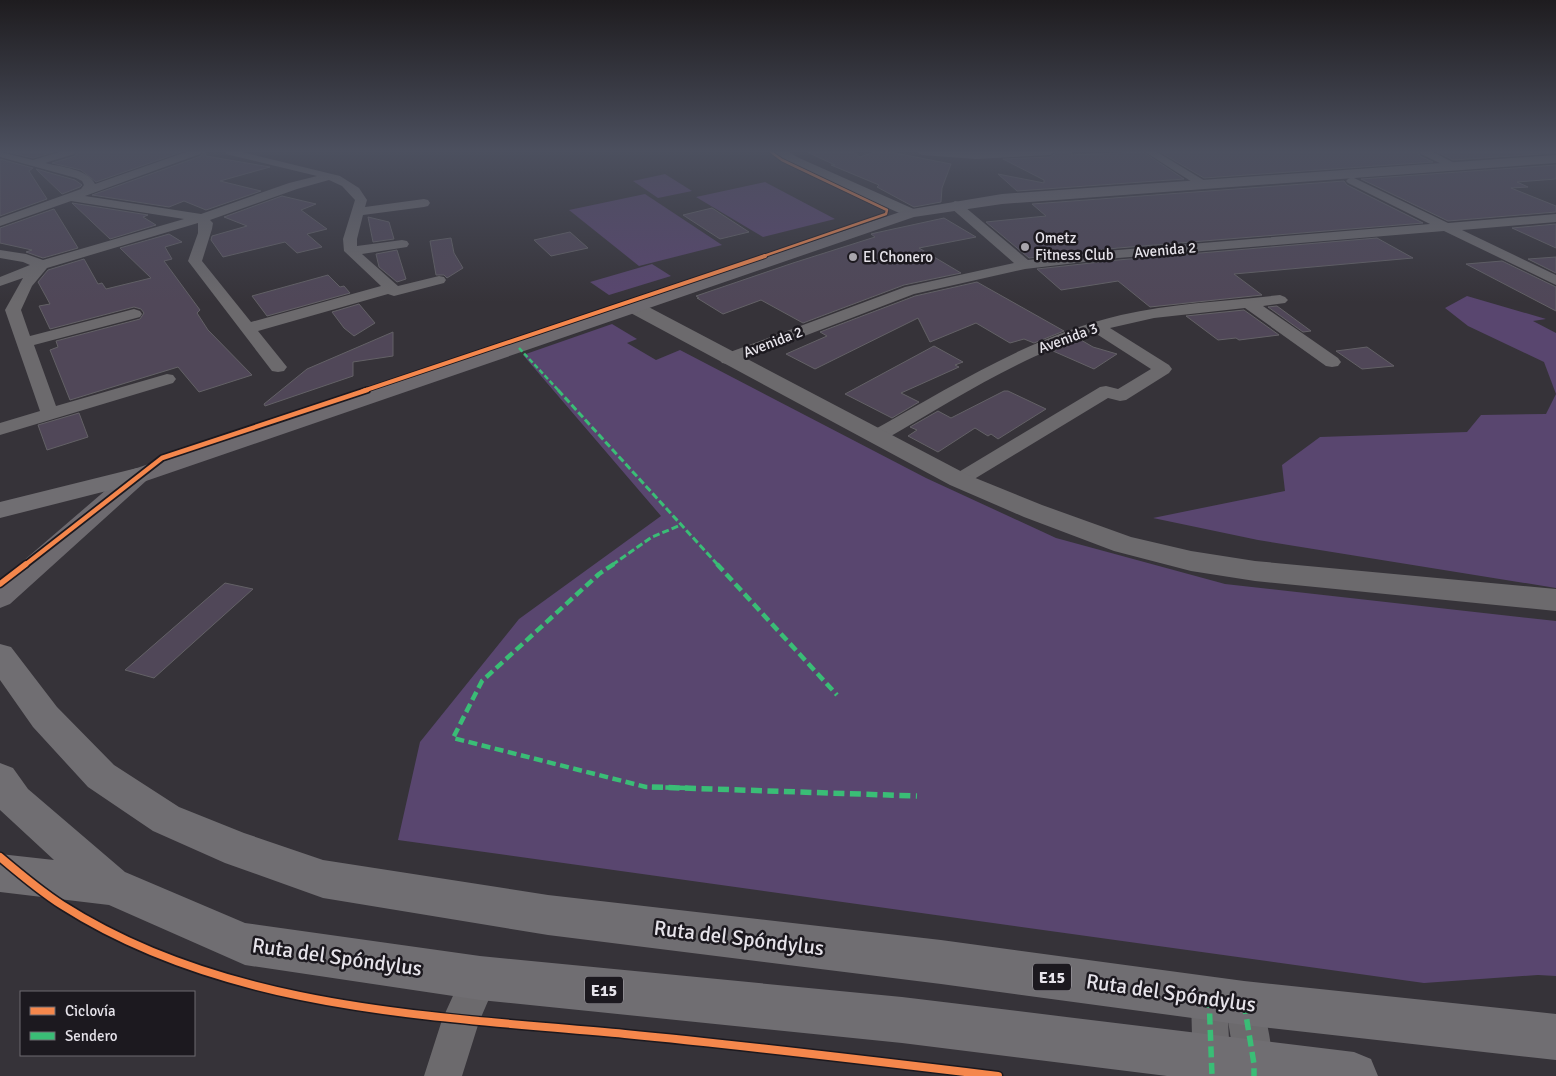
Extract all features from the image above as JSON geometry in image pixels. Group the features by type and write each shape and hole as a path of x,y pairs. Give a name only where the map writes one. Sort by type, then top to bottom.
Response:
{"highway":[{"path":"0,510 137,476"},
{"name":"Ruta del Spóndylus","path":"0,656 45,717 101,776 166,819 239,850 323,878 548,915 941,962 1226,1000 1556,1037"},
{"name":"Ruta del Spóndylus","path":"0,779 15,801 111,886 245,944 480,978 902,1020 1211,1067 1354,1076"},
{"path":"0,873 111,886"}],"main road":[{"path":"885,202 911,214"},
{"path":"0,597 137,476 911,214 977,202"}],"street":[{"path":"0,214 35,202"},
{"path":"0,222 38,202"},
{"path":"126,202 200,218 206,223 206,235 196,250 195,261 278,367"},
{"path":"0,282 42,265 250,202"},
{"path":"360,202 352,225 351,251 393,289 400,307"},
{"path":"1395,202 1554,279"},
{"path":"358,212 424,203"},
{"path":"955,205 1025,265"},
{"name":"Avenida 2","path":"728,359 910,290 1025,265 1118,254 1556,218"},
{"path":"351,251 402,244"},
{"path":"0,254 26,258 42,265"},
{"path":"42,265 18,295 13,310 50,414"},
{"path":"249,328 393,289 440,280"},
{"name":"Avenida 3","path":"876,436 1022,355 1056,340 1123,319 1154,313 1280,300"},
{"path":"1249,304 1332,362"},
{"path":"634,307 728,359 959,480 1033,511 1124,545 1191,561 1256,571 1556,600"},
{"path":"25,342 134,314"},
{"path":"959,480 1106,390 1120,396 1163,369 1096,327"},
{"path":"0,429 167,379"},
{"path":"443,1076 461,1020 480,978"},
{"path":"1211,1067 1226,1000"},
{"path":"1226,1000 1254,1070"}],"shaded area":[{"path":"606,202 657,202 722,245 639,266 569,210"},
{"path":"705,202 803,202 835,219 763,237"},
{"path":"652,264 671,276 609,295 590,282"},
{"path":"1467,296 1546,319 1533,321 1556,333 1556,394 1544,362 1468,326 1445,308"},
{"path":"612,324 637,339 627,343 656,360 680,350 926,478 1056,538 1225,584 1556,621 1556,976 1538,975 1424,983 398,840 420,742 519,619 661,516 523,355"},
{"path":"1556,394 1556,588 1258,540 1153,518 1285,491 1282,465 1320,437 1467,432 1481,415 1546,414"}],"building":[{"path":"0,202 38,202 0,216"},
{"path":"138,202 181,202 169,207"},
{"path":"187,202 229,202 206,210"},
{"path":"265,202 308,202 316,204 301,210 327,229 307,234 322,247 297,253 285,242 223,257 211,240 212,236 247,226 224,217"},
{"path":"905,202 940,202 914,207"},
{"path":"1056,202 1381,202 1423,223 1118,248 1029,258 986,222 1046,216 1032,204"},
{"path":"1409,202 1547,202 1556,206 1556,212 1448,221"},
{"path":"72,203 148,215 143,217 156,225 110,239"},
{"path":"712,208 749,232 720,239 683,215"},
{"path":"54,209 78,248 43,258 26,252 32,250 0,243 0,228"},
{"path":"368,217 389,222 394,239 373,242"},
{"path":"944,218 976,237 919,248 961,273 904,285 803,323 761,300 723,314 696,296 875,237 871,234"},
{"path":"1556,224 1556,248 1512,228"},
{"path":"570,232 588,248 551,256 534,240"},
{"path":"169,234 182,242 165,247 172,259 164,261 200,310 197,313 208,330 252,375 199,392 178,367 70,400 50,350 58,347 56,341 140,319 144,313 141,309 134,307 50,329 39,306 50,304 38,282 48,270 84,259 98,284 102,283 106,289 151,278 120,248"},
{"path":"451,238 454,253 463,268 447,278 444,275 436,275 430,241"},
{"path":"1377,238 1413,258 1234,274 1262,295 1150,307 1118,281 1061,290 1037,269 1118,260"},
{"path":"397,250 406,279 397,282 379,267 376,254"},
{"path":"1556,257 1556,273 1528,259"},
{"path":"1502,261 1556,287 1556,311 1466,264"},
{"path":"328,275 340,287 344,286 350,293 267,316 252,296"},
{"path":"977,282 1064,331 1034,343 1024,339 1010,343 976,323 930,342 918,318 815,369 786,354 827,336 820,332 915,296"},
{"path":"359,304 375,323 354,336 344,328 332,312"},
{"path":"1277,306 1311,331 1303,332 1268,307"},
{"path":"1244,310 1279,335 1239,340 1236,338 1218,340 1186,316"},
{"path":"393,332 393,356 353,362 353,376 265,406 264,404 307,369"},
{"path":"1081,340 1093,347 1117,354 1094,369 1053,351"},
{"path":"934,346 963,362 955,365 959,367 901,393 919,402 892,418 845,394"},
{"path":"1367,347 1394,366 1362,369 1336,351"},
{"path":"1004,391 1008,391 1046,409 998,439 991,434 988,436 975,428 938,452 908,436 917,430 910,427 938,411 951,418"},
{"path":"79,413 88,437 47,450 38,425"},
{"path":"225,583 253,589 154,678 125,670"}],"marked path":[{"path":"519,348 837,695"},
{"path":"681,525 652,537 599,574 482,681 453,738 646,787 917,796"},
{"path":"1209,997 1212,1076"},
{"path":"1244,1003 1254,1064 1254,1076"}],"cycle path":[{"path":"0,584 162,458 560,326 886,214 887,210 885,208 873,202"},
{"path":"0,857 55,901 102,928 145,949 188,966 300,995 357,1005 472,1020 734,1045 998,1076"}],"place":[{"name":"Ometz Fitness Club","path":"1025,247"},
{"name":"El Chonero","path":"853,257"}]}
